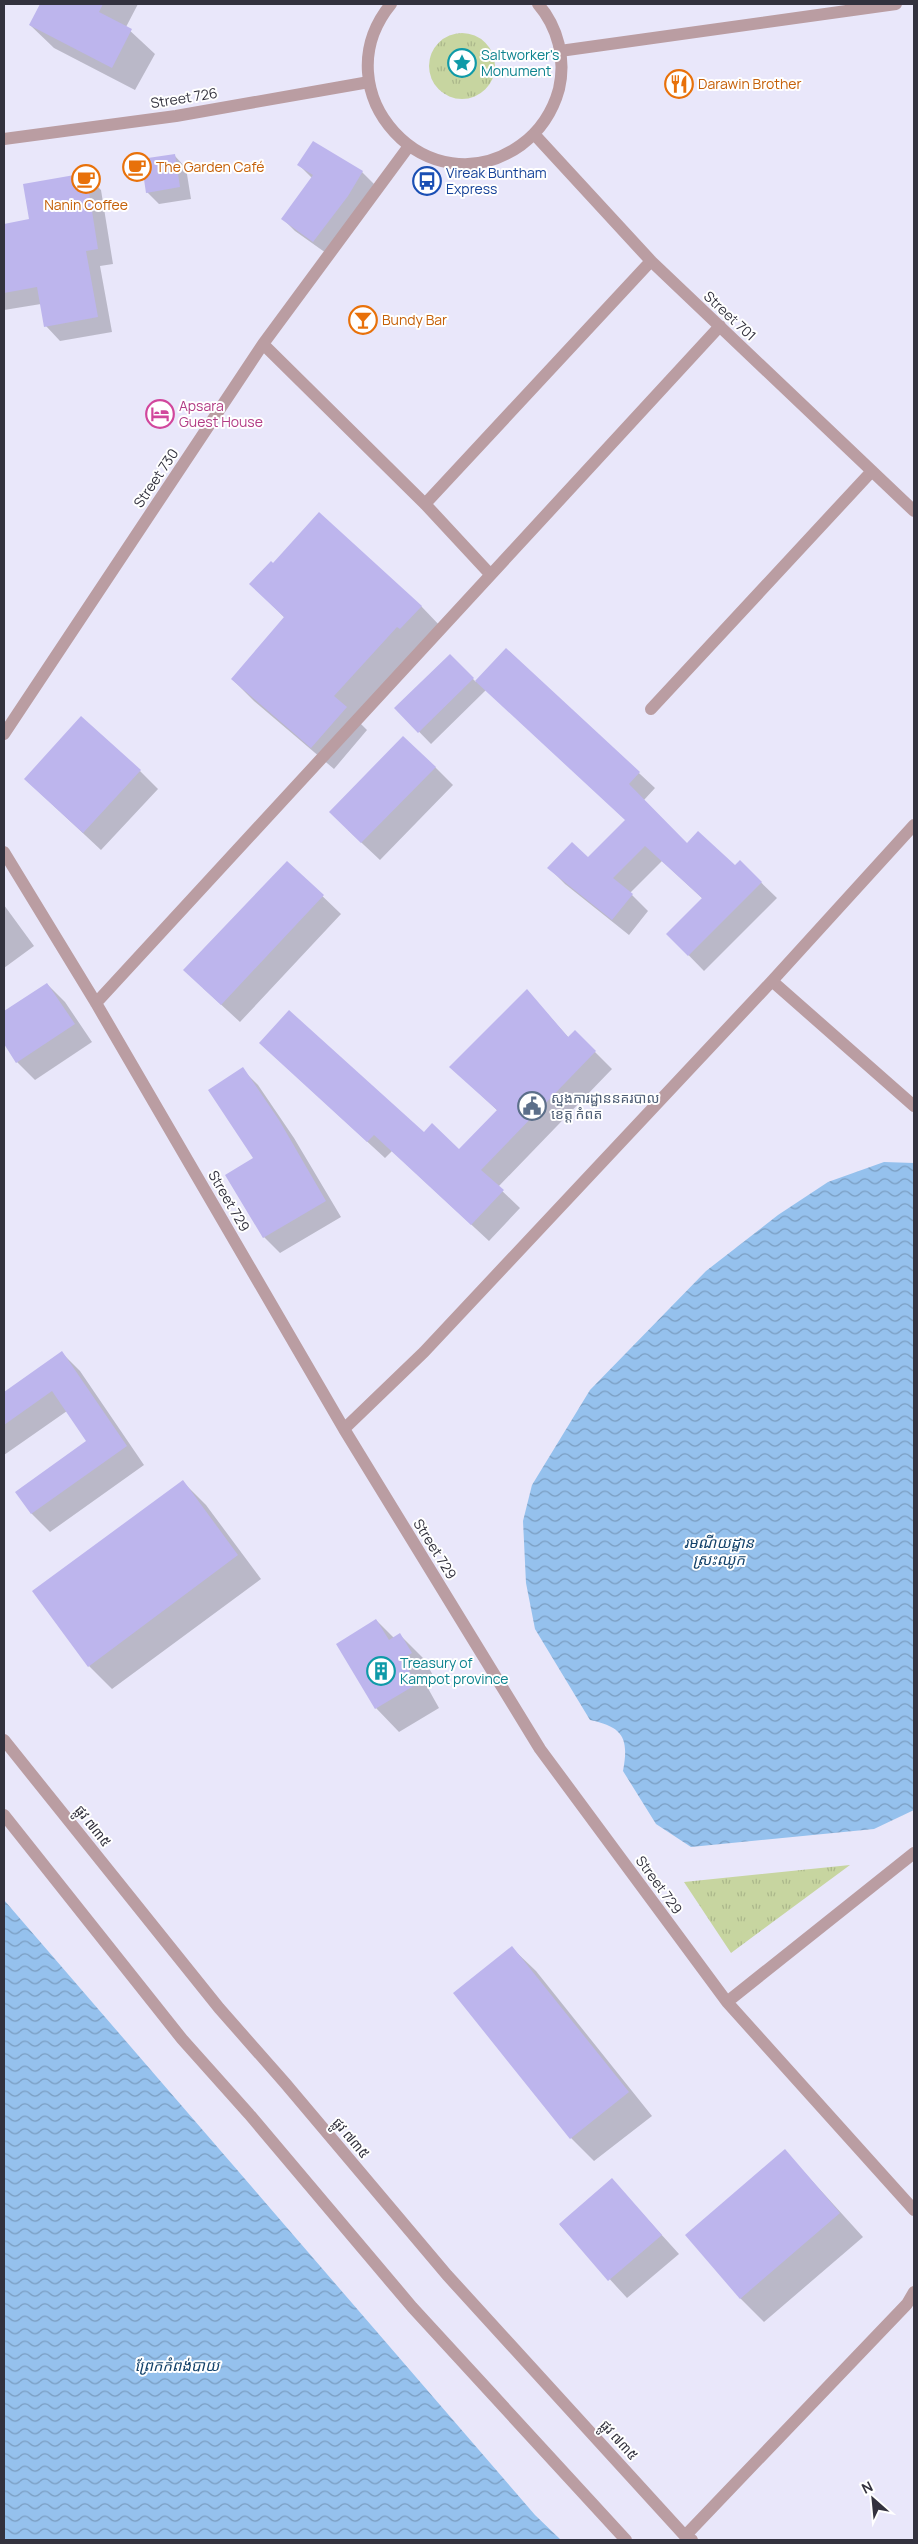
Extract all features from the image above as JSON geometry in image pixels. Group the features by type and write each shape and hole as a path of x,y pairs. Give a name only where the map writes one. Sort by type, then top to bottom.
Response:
{"street":[{"path":"391,4 380,20 372,38 368,58 369,82 373,98 385,122 409,146 444,161 470,163 504,154 534,134 549,115 558,92 562,67 553,26 538,4"},
{"path":"560,51 896,4"},
{"name":"Street 726","path":"4,139 176,116 369,82"},
{"name":"Street 701","path":"534,134 651,261 914,511"},
{"name":"Street 730","path":"4,734 263,344 409,146"},
{"path":"424,504 651,261"},
{"path":"96,1004 720,326"},
{"path":"263,344 424,504 490,574"},
{"path":"651,709 872,471"},
{"path":"344,1429 424,1352 772,981 914,825"},
{"name":"Street 729","path":"4,852 96,1004 344,1429 540,1749 727,2002 914,2210"},
{"path":"772,981 914,1106"},
{"name":"ផ្លូវ ៧៣៥","path":"4,1740 219,2008 447,2275 688,2538"},
{"path":"4,1815 182,2039 249,2114 400,2293 626,2540"},
{"path":"727,2002 914,1853"},
{"path":"688,2538 907,2304 914,2292"}],"green space":[{"path":"455,33 469,33 481,38 490,47 495,59 493,79 486,90 469,99 455,99 443,94 434,85 429,73 429,59 434,47 443,38"},
{"path":"850,1865 731,1953 684,1882"}],"water":[{"name":"រមណីយដ្ឋាន ស្រះឈូក","path":"884,1162 914,1163 914,1810 874,1829 691,1847 656,1824 623,1771 625,1751 622,1736 610,1726 590,1720 535,1629 526,1583 523,1521 532,1485 590,1390 706,1271 778,1215 828,1182"},
{"name":"ព្រែកកំពង់បាយ","path":"4,1900 535,2515 561,2540 4,2540"}],"building":[{"path":"40,4 103,4 99,12 132,29 112,68 29,25"},
{"path":"313,141 363,171 348,196 313,242 281,219 313,175 297,165"},
{"path":"175,154 180,187 146,193 141,159"},
{"path":"86,173 98,249 86,251 98,317 44,327 37,287 4,293 4,224 29,219 23,184"},
{"path":"319,512 422,606 400,629 397,627 334,696 347,707 311,748 231,679 284,617 249,584 271,561 273,563"},
{"path":"506,648 640,772 629,784 687,843 698,831 735,865 740,860 762,882 688,956 666,934 702,898 645,846 613,878 633,894 612,920 547,868 572,842 588,857 625,820 475,681"},
{"path":"450,654 474,678 418,733 394,708"},
{"path":"81,716 141,770 83,833 24,779"},
{"path":"403,736 436,767 361,843 329,812"},
{"path":"287,861 324,895 221,1005 183,970"},
{"path":"47,983 75,1024 16,1063 4,1044 4,1011"},
{"path":"527,989 568,1037 575,1030 596,1051 481,1170 504,1190 471,1225 374,1135 367,1142 259,1043 289,1010 424,1132 432,1123 459,1149 497,1110 449,1067"},
{"path":"243,1067 279,1120 326,1201 263,1238 225,1175 253,1158 208,1090"},
{"path":"62,1351 127,1446 31,1514 15,1492 86,1441 52,1391 4,1425 4,1392"},
{"path":"183,1480 238,1555 88,1667 32,1591"},
{"name":"Treasury of Kampot province","path":"376,1619 389,1640 400,1633 412,1653 402,1659 417,1684 375,1709 336,1644"},
{"path":"512,1946 629,2092 570,2139 453,1993"},
{"path":"785,2149 840,2213 740,2299 685,2235"},
{"path":"612,2178 662,2235 608,2281 559,2224"}],"place":[{"name":"Saltworker's Monument","path":"462,63"},
{"name":"Darawin Brother","path":"679,84"},
{"name":"The Garden Café","path":"137,167"},
{"name":"Nanin Coffee","path":"86,179"},
{"name":"Vireak Buntham Express","path":"427,181"},
{"name":"Bundy Bar","path":"363,320"},
{"name":"Apsara Guest House","path":"160,414"},
{"name":"ស្នងការដ្ឋាននគរបាល ខេត្ត កំពត","path":"532,1106"},
{"name":"Treasury of Kampot province","path":"381,1671"}]}
